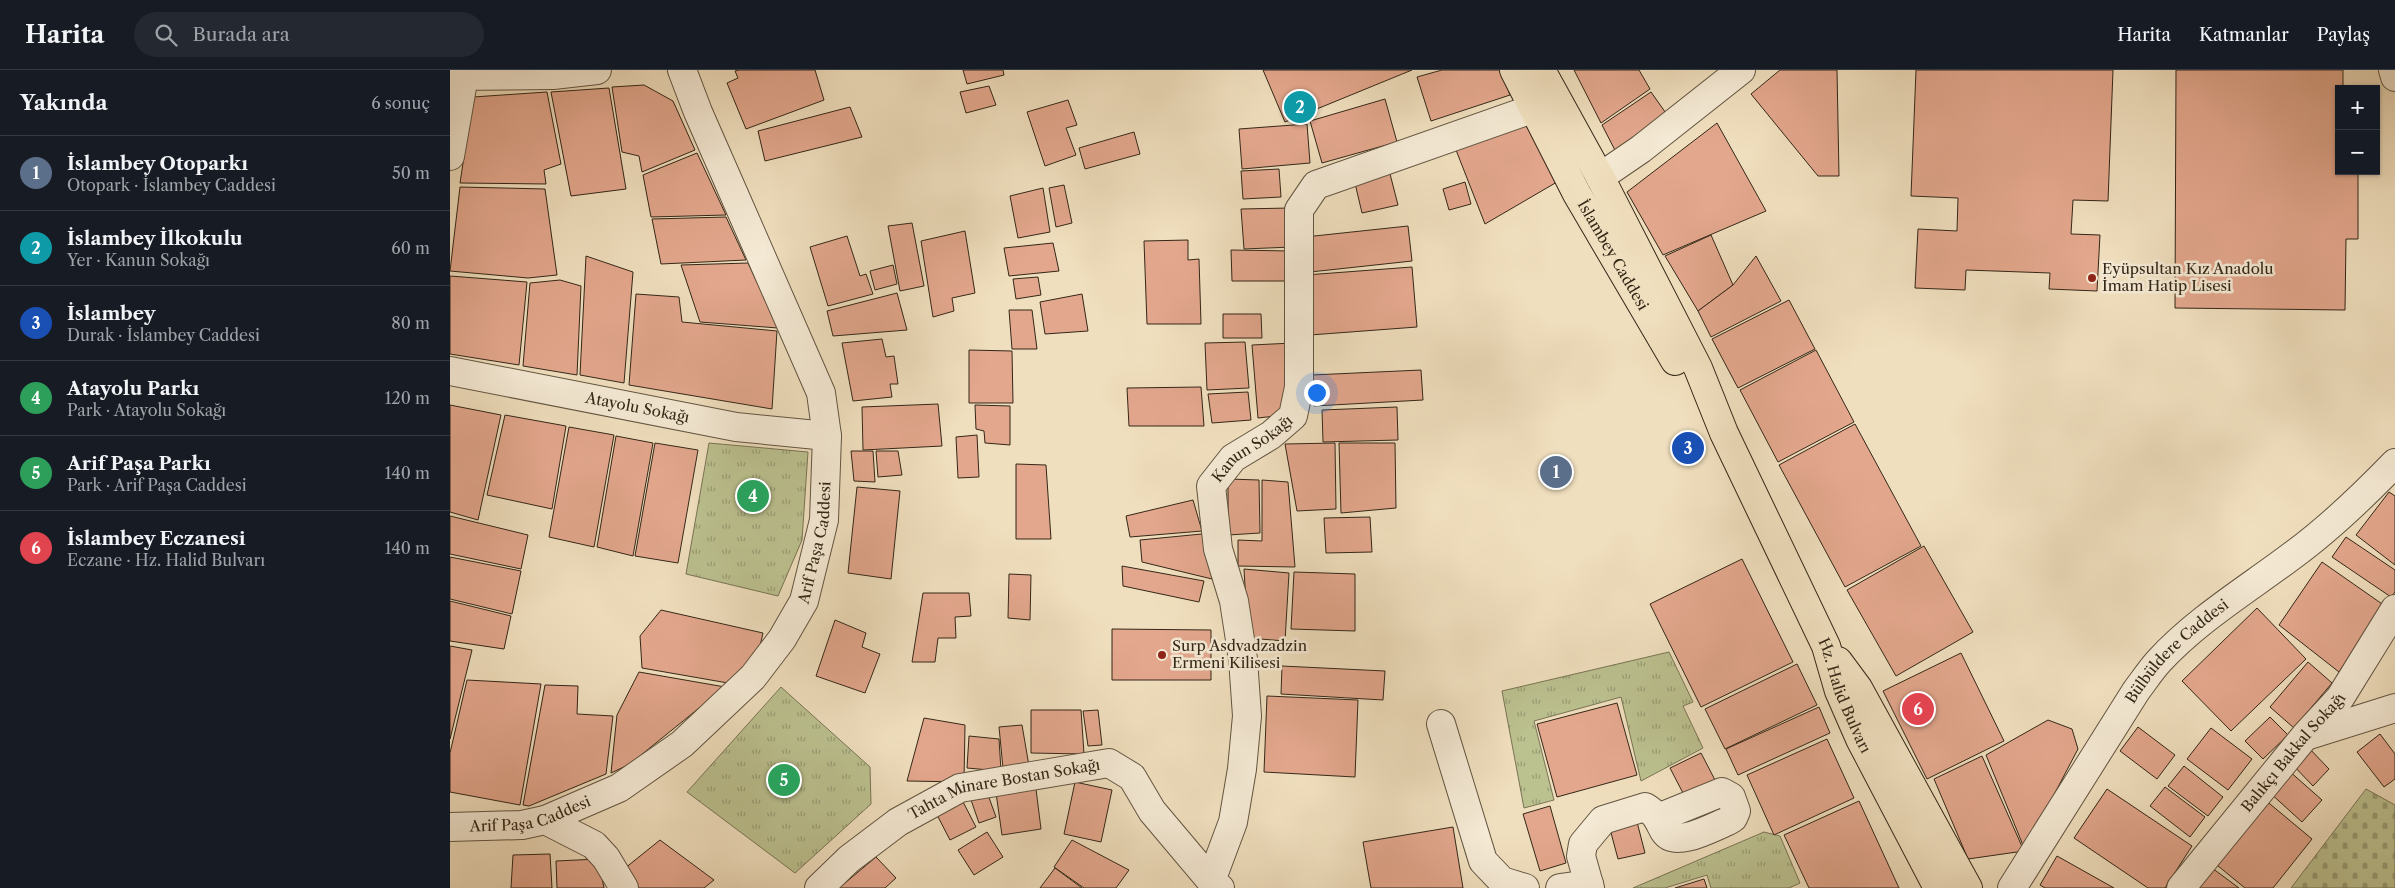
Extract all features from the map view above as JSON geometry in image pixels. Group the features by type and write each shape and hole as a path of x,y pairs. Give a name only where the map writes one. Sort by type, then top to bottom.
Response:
{"main road":[{"name":"İslambey Caddesi","path":"1514,70 1532,109 1577,194 1685,379 1724,433"},
{"name":"İslambey Caddesi","path":"1542,70 1600,177 1698,368 1724,433 1826,646"},
{"path":"1577,194 1600,177"},
{"name":"Hz. Halid Bulvarı","path":"1826,646 1839,691 1860,739 1938,888"},
{"name":"Hz. Halid Bulvarı","path":"1826,646 1858,688 1968,888"}],"street":[{"path":"450,156 457,76 553,75 597,70"},
{"name":"Arif Paşa Caddesi","path":"450,827 522,825 545,820 620,788 656,765 682,744 753,677 782,639 804,601 824,520 827,436 821,393 698,112 682,70"},
{"path":"1600,177 1641,149 1741,70"},
{"path":"2393,70 2395,77"},
{"name":"Kanun Sokağı","path":"1216,884 1233,822 1242,769 1247,716 1243,659 1234,601 1218,549 1211,486 1233,458 1271,435 1293,416 1299,387 1299,210 1316,186 1532,109"},
{"name":"Atayolu Sokağı","path":"450,371 736,427 827,436"},
{"name":"Bülbüldere Caddesi","path":"2012,888 2136,692 2159,662 2186,636 2229,601 2295,553 2368,491 2395,463"},
{"name":"Balıkçı Bakkal Sokağı","path":"2181,888 2305,736 2340,698 2395,609"},
{"path":"2305,736 2395,708"},
{"path":"1441,724 1483,861 1502,881 1525,888"},
{"name":"Tahta Minare Bostan Sokağı","path":"819,888 849,859 898,822 960,788 1109,763 1132,777 1152,811 1216,884"},
{"path":"1560,888 1590,886 1581,856 1583,844 1604,820 1645,807 1658,818"},
{"path":"545,820 594,845 606,858 624,888"}],"green space":[{"path":"709,443 808,452 802,540 778,596 686,574"},
{"path":"1669,652 1693,702 1683,706 1703,748 1641,781 1621,697 1534,721 1554,800 1524,808 1502,691"},
{"path":"781,687 870,767 871,804 795,873 687,792"},
{"path":"2366,789 2395,805 2395,888 2291,888"},
{"path":"1764,832 1780,836 1800,883 1789,888 1711,888 1707,875 1665,888 1633,888"}],"building":[{"path":"815,70 824,100 746,129 727,83 738,78 735,71"},
{"path":"963,70 1003,70 1004,75 967,84"},
{"path":"1263,70 1412,70 1285,122"},
{"path":"1442,70 1501,70 1510,95 1431,121 1417,77"},
{"path":"1574,70 1639,70 1650,89 1601,123"},
{"path":"1780,70 1837,70 1839,176 1818,176 1751,94"},
{"path":"1916,70 2113,70 2108,201 2073,200 2071,234 2100,235 2097,291 2049,289 2050,273 1966,270 1965,290 1915,288 1918,229 1957,231 1958,198 1911,196"},
{"path":"2176,70 2343,70 2343,85 2335,85 2335,175 2358,175 2358,239 2346,239 2345,310 2175,308"},
{"path":"644,85 673,101 695,150 642,172 639,156 622,152 612,87"},
{"path":"989,86 996,105 966,113 960,92"},
{"path":"609,88 626,189 571,196 551,92"},
{"path":"547,92 561,164 544,170 546,184 460,183 473,97"},
{"path":"1651,92 1668,116 1618,156 1602,125"},
{"path":"1385,99 1397,142 1322,163 1310,121"},
{"path":"1068,100 1077,125 1066,128 1076,155 1045,166 1027,112"},
{"path":"850,107 862,137 765,161 758,131"},
{"path":"1717,123 1766,211 1663,255 1627,192"},
{"path":"1307,124 1310,163 1242,169 1239,129"},
{"path":"1526,125 1557,182 1485,224 1456,150"},
{"path":"1134,132 1140,154 1085,169 1079,148"},
{"path":"697,153 726,215 651,217 643,175"},
{"path":"1279,169 1281,197 1243,199 1241,171"},
{"path":"1389,170 1398,205 1362,213 1354,179"},
{"path":"1465,182 1471,204 1449,210 1443,189"},
{"path":"1064,185 1072,223 1056,227 1049,188"},
{"path":"460,187 545,189 557,275 528,278 450,271"},
{"path":"1043,188 1050,232 1018,238 1010,196"},
{"path":"1290,208 1292,247 1244,249 1241,209"},
{"path":"726,217 746,260 661,264 652,219"},
{"path":"912,223 924,286 900,291 888,226"},
{"path":"1408,226 1412,261 1310,272 1305,237"},
{"path":"965,231 975,293 952,298 954,311 933,317 921,241"},
{"path":"1711,235 1733,285 1698,311 1665,256"},
{"path":"847,236 860,276 866,274 873,294 828,306 810,247"},
{"path":"1188,240 1188,260 1199,259 1201,324 1147,324 1144,241"},
{"path":"1053,243 1059,271 1009,276 1004,248"},
{"path":"1231,250 1291,251 1290,281 1232,281"},
{"path":"586,256 633,272 624,383 580,375"},
{"path":"1756,256 1781,301 1711,337 1698,311 1733,285"},
{"path":"748,263 778,328 700,322 681,265"},
{"path":"893,265 897,284 875,290 870,271"},
{"path":"1412,267 1417,327 1310,335 1306,275"},
{"path":"450,276 527,282 519,365 450,354"},
{"path":"1038,277 1041,295 1016,299 1013,279"},
{"path":"560,280 581,286 577,375 523,366 530,283"},
{"path":"897,293 907,330 833,336 827,311"},
{"path":"636,294 679,297 682,322 777,331 772,409 629,385"},
{"path":"1082,294 1088,331 1045,334 1040,302"},
{"path":"1789,300 1815,349 1738,388 1712,339"},
{"path":"1009,310 1032,310 1037,349 1012,349"},
{"path":"1223,314 1261,314 1262,338 1223,338"},
{"path":"882,339 886,357 894,356 898,384 890,384 892,397 853,401 842,343"},
{"path":"1245,342 1249,388 1207,390 1205,343"},
{"path":"1293,343 1284,415 1258,418 1252,345"},
{"path":"969,350 1012,351 1013,403 969,403"},
{"path":"1816,350 1854,422 1778,462 1740,390"},
{"path":"1421,370 1423,400 1314,406 1312,375"},
{"path":"1201,387 1204,426 1129,426 1127,388"},
{"path":"1248,392 1251,420 1212,423 1208,394"},
{"path":"938,404 942,446 863,450 862,407"},
{"path":"450,405 501,415 478,520 450,512"},
{"path":"975,405 1010,406 1010,445 985,443 984,431 976,429"},
{"path":"1397,407 1398,440 1323,442 1322,410"},
{"path":"505,415 566,426 552,509 487,495"},
{"path":"1855,424 1921,546 1845,587 1779,465"},
{"path":"569,427 614,435 594,547 549,537"},
{"path":"977,435 979,477 958,478 956,437"},
{"path":"616,436 653,443 633,556 597,547"},
{"path":"655,443 698,450 678,563 635,556"},
{"path":"1335,443 1336,509 1297,511 1285,444"},
{"path":"1339,443 1395,443 1396,508 1341,513"},
{"path":"851,451 873,451 875,482 854,481"},
{"path":"876,451 898,451 902,475 878,477"},
{"path":"1016,464 1046,465 1051,539 1016,539"},
{"path":"1228,479 1259,480 1260,533 1228,535"},
{"path":"1262,480 1288,482 1295,567 1238,566 1238,540 1262,541"},
{"path":"857,487 900,491 891,579 848,573"},
{"path":"2389,492 2395,496 2395,565 2356,535"},
{"path":"1193,500 1202,531 1130,537 1126,516"},
{"path":"450,516 528,535 521,569 450,554"},
{"path":"1370,517 1372,552 1326,553 1324,518"},
{"path":"1212,533 1212,579 1142,562 1140,540"},
{"path":"2346,537 2395,570 2395,592 2391,597 2332,557"},
{"path":"1924,546 1973,632 1896,676 1847,590"},
{"path":"450,557 521,571 512,614 450,599"},
{"path":"1742,559 1793,662 1701,707 1650,604"},
{"path":"2322,562 2385,606 2339,672 2279,625"},
{"path":"1122,566 1204,581 1199,602 1123,586"},
{"path":"1244,569 1289,573 1285,641 1248,638"},
{"path":"1294,572 1355,574 1355,631 1291,629"},
{"path":"1009,574 1031,575 1030,620 1008,618"},
{"path":"923,593 969,593 971,616 955,617 956,638 938,638 935,662 912,662"},
{"path":"450,601 511,616 504,649 450,641"},
{"path":"2257,608 2306,659 2231,731 2182,681"},
{"path":"661,610 763,633 757,659 728,683 642,668 640,636"},
{"path":"835,620 866,633 862,647 880,654 865,693 816,676"},
{"name":"Surp Asdvadzadzin Ermeni Kilisesi","path":"1112,629 1211,630 1211,680 1112,680"},
{"path":"450,646 472,650 450,739"},
{"path":"1961,653 2004,741 1927,779 1883,691"},
{"path":"2308,662 2332,683 2294,728 2270,707"},
{"path":"1797,664 1817,705 1725,749 1705,709"},
{"path":"1282,666 1385,671 1383,700 1281,694"},
{"path":"639,672 725,687 630,764 611,773 617,715"},
{"path":"467,680 541,684 520,805 450,792 450,753"},
{"path":"545,685 578,686 577,714 613,716 606,774 529,806 523,805"},
{"path":"1267,696 1358,700 1355,777 1264,772"},
{"path":"1617,703 1637,775 1557,797 1537,724"},
{"path":"1819,707 1830,733 1738,775 1726,749"},
{"path":"1031,710 1081,710 1084,754 1031,753"},
{"path":"1098,710 1102,745 1088,746 1083,711"},
{"path":"2270,717 2288,735 2263,759 2245,741"},
{"path":"924,718 965,725 964,782 907,781"},
{"path":"2048,720 2072,729 2078,749 2025,850 1986,755"},
{"path":"1022,725 1029,766 1003,768 999,727"},
{"path":"2138,727 2175,755 2157,779 2120,751"},
{"path":"2211,728 2252,759 2228,790 2187,759"},
{"path":"2380,734 2395,754 2395,779 2384,787 2357,752"},
{"path":"969,736 999,739 1001,771 967,768"},
{"path":"1827,739 1854,798 1774,835 1747,775"},
{"path":"2307,746 2329,769 2313,786 2290,762"},
{"path":"1701,753 1715,780 1684,795 1670,768"},
{"path":"1982,756 2024,851 1968,859 1934,779"},
{"path":"2184,766 2223,797 2208,816 2168,786"},
{"path":"2288,770 2322,800 2302,822 2269,792"},
{"path":"1075,782 1112,790 1101,842 1064,834"},
{"path":"2165,787 2205,817 2190,837 2150,806"},
{"path":"1036,789 1041,829 1002,835 996,793"},
{"path":"2107,789 2192,846 2165,888 2148,888 2074,838"},
{"path":"987,792 996,817 979,823 970,797"},
{"path":"961,798 976,827 950,840 935,811"},
{"path":"2264,799 2312,839 2273,888 2245,888 2212,861"},
{"path":"1859,801 1899,888 1809,888 1784,835"},
{"path":"1550,806 1566,863 1540,871 1523,814"},
{"path":"1637,822 1645,853 1618,859 1610,829"},
{"path":"1453,827 1463,888 1371,888 1363,842"},
{"path":"987,832 1003,857 974,875 958,850"},
{"path":"660,840 714,880 704,888 636,888 624,869"},
{"path":"1072,840 1129,870 1116,888 1084,888 1054,867"},
{"path":"550,854 552,888 511,888 513,855"},
{"path":"2057,856 2114,888 2045,888 2040,885"},
{"path":"876,857 896,878 885,888 839,888"},
{"path":"598,859 604,888 557,888 556,861"},
{"path":"2208,865 2239,888 2191,888"},
{"path":"1055,868 1082,888 1040,888"},
{"path":"1704,879 1707,888 1675,888"}],"place":[{"name":"İslambey İlkokulu","path":"1300,107"},
{"name":"Eyüpsultan Kız Anadolu İmam Hatip Lisesi","path":"2092,278"},
{"name":"İslambey","path":"1688,448"},
{"name":"İslambey Otoparkı","path":"1556,472"},
{"name":"Atayolu Parkı","path":"753,496"},
{"name":"Surp Asdvadzadzin Ermeni Kilisesi","path":"1162,655"},
{"name":"İslambey Eczanesi","path":"1918,709"},
{"name":"Arif Paşa Parkı","path":"784,780"}]}
